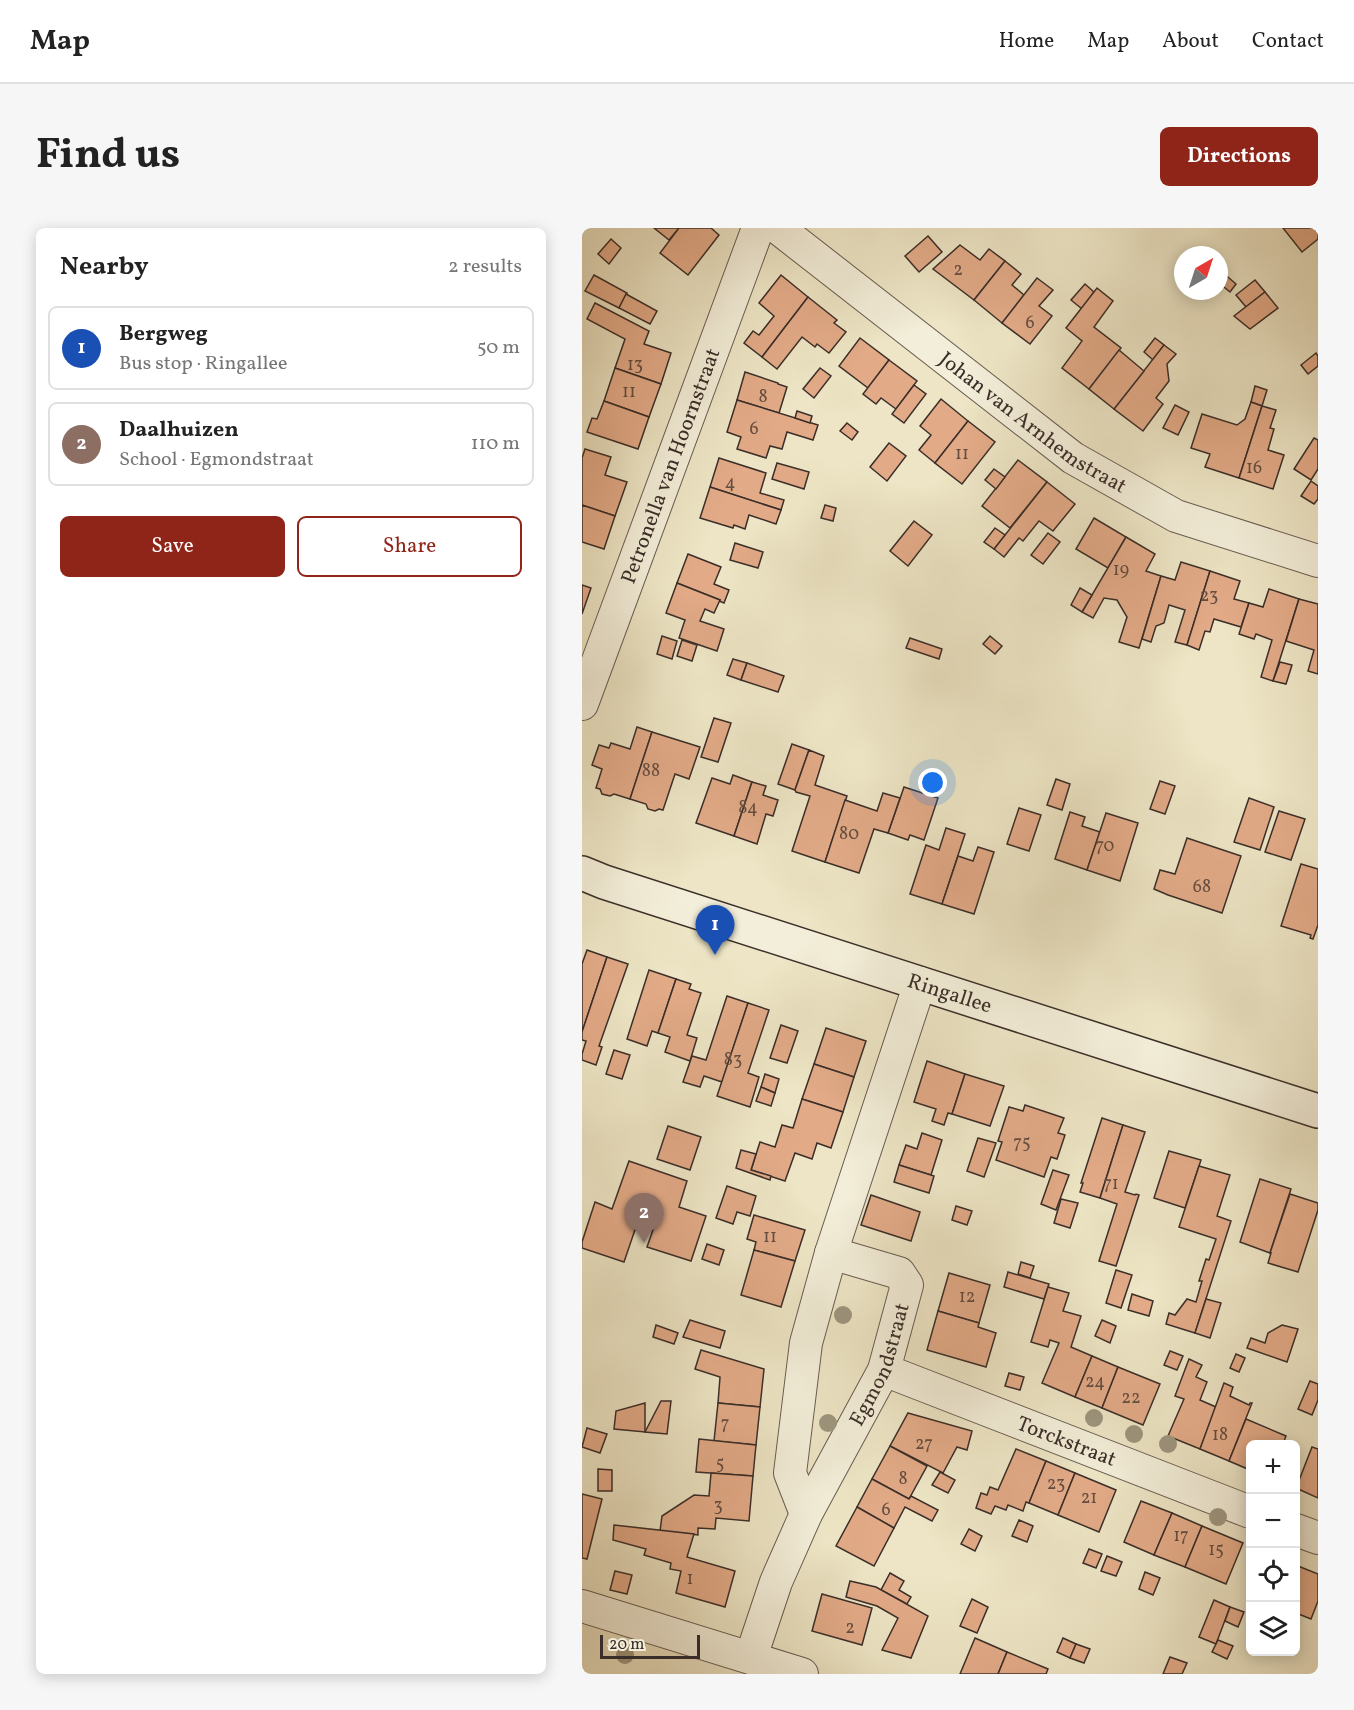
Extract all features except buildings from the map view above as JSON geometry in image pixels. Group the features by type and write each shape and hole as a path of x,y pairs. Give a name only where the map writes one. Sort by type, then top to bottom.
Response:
{"main road":[{"name":"Ringallee","path":"582,873 1318,1111"}],"street":[{"name":"Petronella van Hoornstraat","path":"582,704 759,228"},
{"name":"Johan van Arnhemstraat","path":"778,228 1073,458 1176,516 1318,561"},
{"path":"806,1515 790,1473 806,1343 831,1253 920,983"},
{"name":"Egmondstraat","path":"751,1657 776,1582 806,1515 884,1370 908,1285 899,1274 831,1253"},
{"name":"Torckstraat","path":"884,1370 1246,1510"},
{"path":"1300,1531 1318,1538"},
{"path":"582,1606 802,1674"}],"place":[{"name":"Bergweg","path":"715,955"},
{"name":"Daalhuizen","path":"644,1243"}]}
